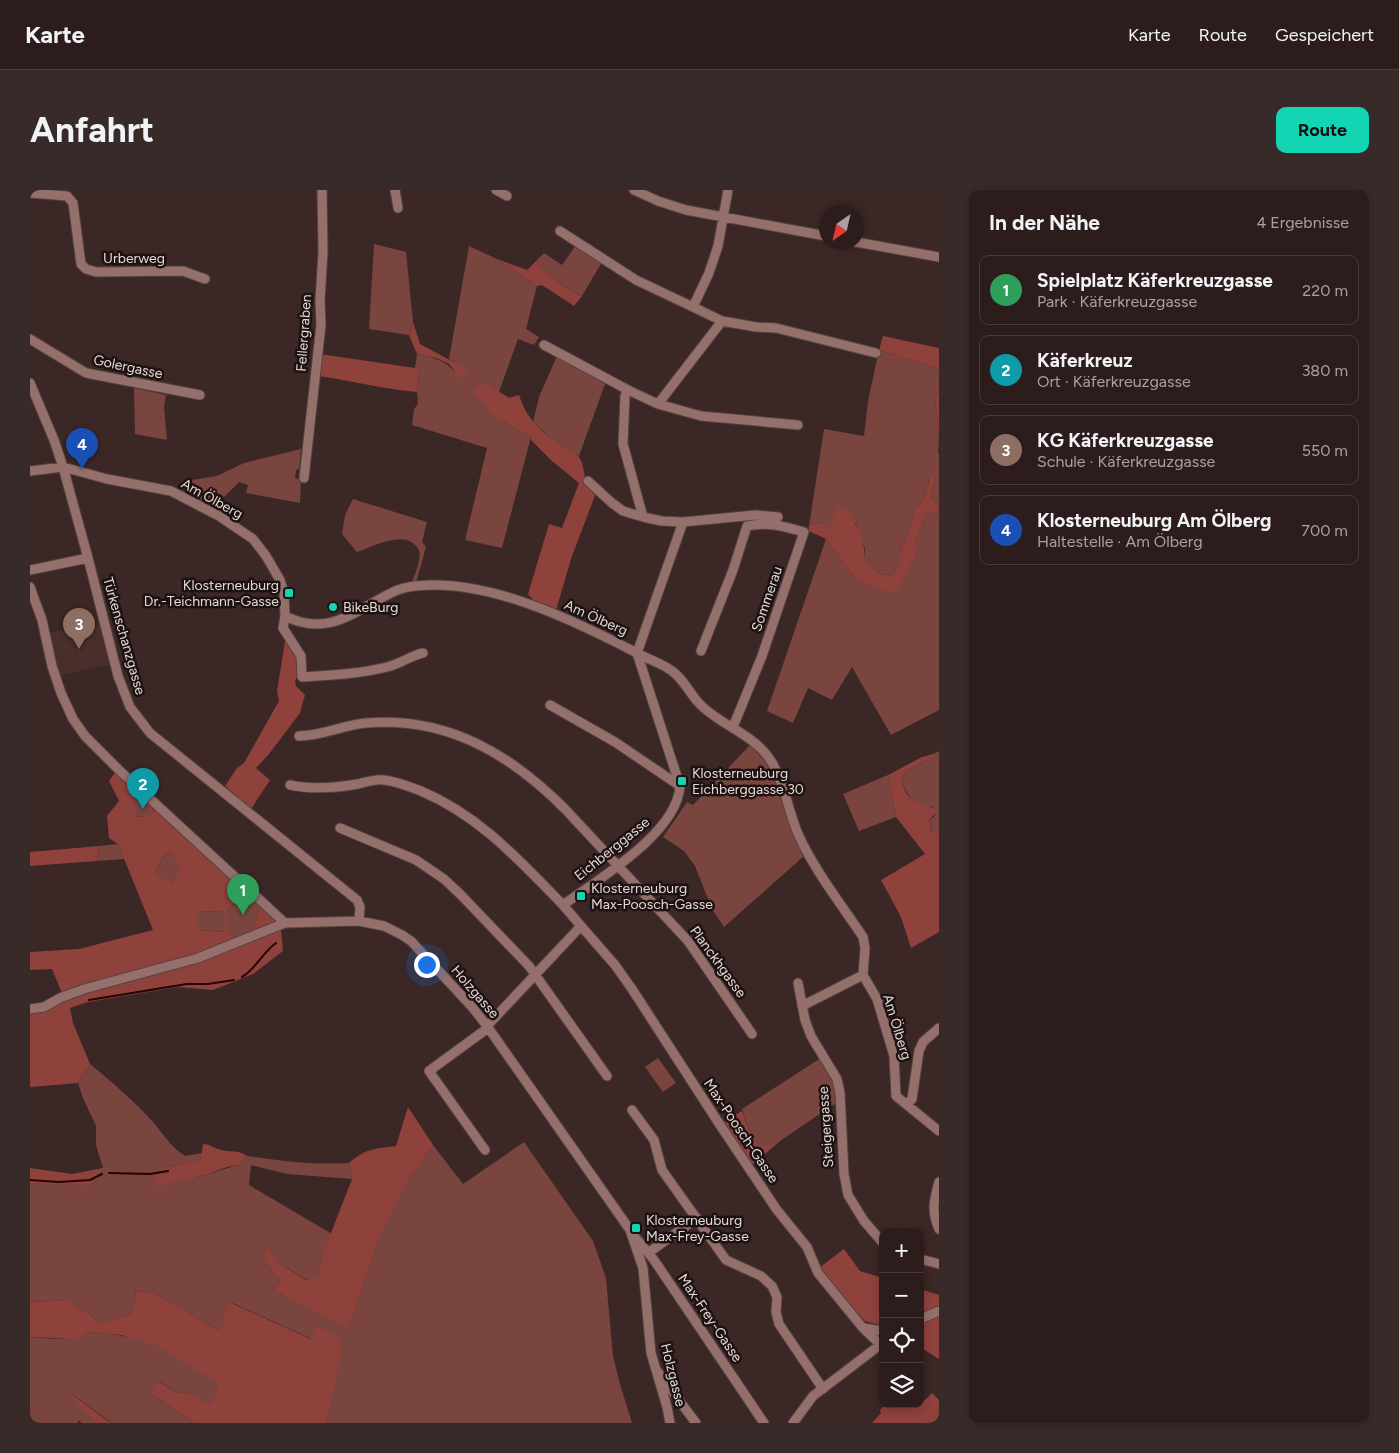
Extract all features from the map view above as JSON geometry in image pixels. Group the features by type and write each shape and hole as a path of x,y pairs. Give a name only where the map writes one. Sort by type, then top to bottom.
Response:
{"street":[{"name":"Fellergraben","path":"304,478 321,325 322,190"},
{"path":"395,190 398,208"},
{"path":"496,190 506,196"},
{"path":"634,190 658,201 686,210 819,235"},
{"path":"693,307 718,246 728,190"},
{"name":"Urberweg","path":"30,193 67,196 73,203 81,264 86,269 107,273 183,271 206,279"},
{"path":"560,231 636,280 722,321 756,327 776,328 876,353"},
{"path":"864,243 939,257"},
{"path":"658,404 722,321"},
{"name":"Golergasse","path":"30,339 86,373 200,395"},
{"path":"544,345 658,404 701,416 798,424"},
{"name":"Türkenschanzgasse","path":"30,383 63,467 118,676 130,707 150,733 356,900 360,907 359,920"},
{"path":"630,391 626,392 625,396 623,444 643,517"},
{"name":"Am Ölberg","path":"30,471 63,467 107,479 171,492 219,516 254,540 280,580 284,592 285,616 306,624 326,624 345,619 406,587 431,585 458,586 526,602 603,635 672,671 686,684 703,708 733,727 762,749 772,762 798,834 811,860 863,938 863,976 877,999 894,1056 896,1096 939,1131"},
{"path":"588,481 623,511 662,521 683,522 756,515 778,517"},
{"path":"680,786 637,653 683,522"},
{"name":"Sommerau","path":"701,651 748,526 769,523 804,532 762,656 733,727"},
{"path":"30,570 88,558"},
{"path":"30,587 42,620 52,666 61,694 73,719 85,736 285,923"},
{"path":"285,616 283,628 301,656 302,677 364,672 390,666 413,655 424,653"},
{"path":"550,704 615,742 680,786"},
{"name":"Planckhgasse","path":"299,736 309,736 364,723 424,724 470,740 495,752 518,767 549,793 688,941 752,1034"},
{"path":"290,785 307,789 384,780 409,786 444,801 475,821 503,843 581,926 488,1027 429,1071 485,1150"},
{"name":"Eichberggasse","path":"563,905 618,865 657,832 670,816 679,795 680,786"},
{"path":"340,828 402,853 444,879 535,974 607,1076"},
{"name":"Holzgasse","path":"30,1009 44,1007 60,998 84,989 198,958 285,923 359,920 384,926 402,935 410,941 473,1008 488,1027 630,1232 643,1268 651,1353 670,1423"},
{"name":"Max-Poosch-Gasse","path":"581,926 615,965 632,989 766,1194 807,1246 818,1273 863,1328 879,1343"},
{"path":"802,1006 863,976"},
{"name":"Steigergasse","path":"798,983 810,1036 837,1079 840,1093 844,1174 848,1195 864,1221 879,1238"},
{"path":"907,1104 912,1099 919,1051 923,1042 939,1028"},
{"path":"632,1110 654,1140 662,1170 726,1260 761,1276 772,1286 777,1297 776,1312 778,1324 823,1389"},
{"path":"939,1182 934,1200 933,1218 939,1229"},
{"path":"643,1268 651,1257 697,1218"},
{"name":"Max-Frey-Gasse","path":"630,1232 651,1257 764,1423"},
{"path":"924,1260 939,1264"},
{"path":"922,1318 939,1311"},
{"path":"863,1328 879,1330"},
{"path":"793,1423 807,1403 823,1389 879,1348"},
{"path":"655,1369 696,1423"},
{"path":"667,1407 679,1400"}],"shaded area":[{"path":"374,244 406,252 413,322 409,335 369,329"},
{"path":"576,245 602,262 582,296 557,281 536,261 544,253 562,265"},
{"path":"469,246 497,259 537,286 526,329 539,337 534,345 518,339 499,392 486,384 493,416 531,437 502,548 465,540 487,448 412,425 414,409 418,404 419,372 415,368 417,354 443,362 455,372 455,363 449,359"},
{"path":"497,259 527,270 536,261 557,281 582,296 574,306 542,285 537,286"},
{"path":"413,322 420,344 461,366 466,372 466,376 460,378 449,364 436,358 417,354 409,335"},
{"path":"883,336 939,348 939,371 936,368 879,350"},
{"path":"879,350 936,368 939,371 939,391 935,400 939,436 939,506 931,497 936,476 930,480 922,502 915,509 909,531 899,555 899,566 891,575 879,574 865,561 865,549 856,523 830,527 820,522 809,526 824,429 864,436 868,401"},
{"path":"320,354 415,368 419,371 417,392 319,376"},
{"path":"557,356 605,384 579,456 551,438 533,422 539,397"},
{"path":"487,384 509,398 519,395 526,412 535,424 547,435 577,454 584,472 585,482 596,493 572,556 556,610 533,600 528,594 549,524 562,528 579,483 552,461 531,440 531,437 493,416 472,391 479,385"},
{"path":"134,388 166,395 164,407 167,440 135,434"},
{"path":"939,391 939,436 935,400"},
{"path":"301,449 299,469 296,470 295,478 301,480 300,503 246,493 248,485 239,482 215,506 198,497 194,490 192,480 217,476 244,463"},
{"path":"932,475 936,476 931,497 939,506 939,512 926,514 915,543 918,549 897,590 889,592 856,580 826,539 809,531 809,526 820,522 830,527 838,507 849,511 849,516 857,526 862,537 865,561 879,574 891,575 899,566 899,555 909,531 915,509 922,502"},
{"path":"353,499 427,522 422,542 426,547 416,583 412,583 420,556 417,548 410,541 403,539 387,541 357,552 342,534 345,515"},
{"path":"939,512 939,710 891,735 852,667 832,700 808,688 793,723 767,711 826,539 856,580 896,590 918,549 915,543 926,514"},
{"path":"100,624 110,665 59,675 47,633"},
{"path":"287,629 302,668 295,681 296,686 305,695 300,713 256,768 270,780 251,809 225,786 237,768 244,763 279,701 277,691"},
{"path":"751,744 770,768 788,821 804,856 724,927 712,909 695,866 684,851 663,837 687,802 693,805"},
{"path":"939,751 939,834 932,834 929,820 935,816 933,807 926,806 912,799 901,779 907,770 933,757 933,754"},
{"path":"933,754 933,757 907,770 901,779 905,791 910,798 935,809 937,812 929,820 932,834 939,834 939,932 911,948 901,917 881,880 925,854 896,817 888,775 922,757"},
{"path":"116,771 135,788 133,800 136,817 149,816 156,807 277,919 281,931 283,951 253,974 213,990 178,987 88,1002 70,1008 73,1023 90,1064 78,1083 30,1087 30,1012 62,993 52,969 30,970 30,952 79,949 153,930 118,844 109,838 107,816 119,801 109,781","holes":["171,852 181,868 172,883 156,873 159,863","243,896 259,910 252,933 233,937 227,931 227,910","197,911 225,912 225,932 197,930"]},
{"path":"888,775 896,817 859,831 843,794"},
{"path":"135,788 156,807 149,816 135,817 131,798"},
{"path":"118,844 124,859 97,861 99,846"},
{"path":"99,846 97,861 30,866 30,852"},
{"path":"171,852 182,868 172,883 156,874 159,863"},
{"path":"244,896 259,910 252,933 233,937 227,931 227,910"},
{"path":"197,911 226,912 226,932 197,930"},
{"path":"658,1058 676,1083 663,1092 645,1067"},
{"path":"821,1058 832,1079 836,1103 780,1141 766,1146 759,1146 747,1125 742,1109"},
{"path":"90,1064 138,1107 180,1153 185,1156 202,1153 201,1159 164,1168 186,1177 197,1177 240,1165 247,1156 310,1163 349,1163 352,1179 287,1174 251,1165 249,1185 332,1234 322,1256 318,1277 307,1280 278,1262 265,1260 274,1275 281,1279 273,1290 348,1327 378,1241 406,1185 433,1145 463,1184 524,1142 593,1241 606,1278 613,1356 632,1423 326,1423 327,1415 317,1326 312,1339 230,1302 220,1331 154,1293 136,1291 132,1314 98,1323 90,1314 67,1300 30,1302 30,1183 103,1168 96,1145 96,1126 78,1083"},
{"path":"408,1107 433,1145 406,1185 378,1241 348,1328 273,1290 281,1279 274,1275 265,1260 267,1247 278,1262 306,1280 318,1277 322,1256 352,1179 349,1163 361,1154 371,1150 396,1146"},
{"path":"742,1111 747,1125 759,1146 766,1146 780,1141 752,1165 723,1122"},
{"path":"203,1144 247,1156 240,1165 227,1167 208,1174 158,1186 153,1182 164,1168 201,1159"},
{"path":"30,1168 72,1174 103,1168 90,1185 30,1183"},
{"path":"844,1249 860,1271 879,1277 879,1325 865,1321 821,1272 820,1267"},
{"path":"924,1290 939,1295 939,1359 924,1350"},
{"path":"136,1291 154,1293 220,1331 229,1302 311,1339 317,1326 338,1337 342,1351 326,1423 195,1423 151,1394 158,1381 176,1392 191,1394 210,1405 219,1384 155,1345 121,1335 88,1332 80,1337 70,1339 30,1337 30,1302 67,1300 90,1314 98,1323 132,1314"},
{"path":"88,1332 140,1339 180,1358 219,1384 210,1406 191,1394 176,1392 159,1381 151,1394 195,1423 112,1423 69,1392 95,1423 82,1423 78,1420 78,1423 30,1423 30,1337 67,1339"},
{"path":"66,1390 108,1421 112,1423 95,1423"},
{"path":"932,1393 939,1400 939,1423 872,1423 881,1413 880,1410 882,1408 924,1408 924,1401"}],"waterway":[{"path":"242,977 276,943"},
{"path":"89,1000 187,984 208,984 234,980"},
{"path":"109,1173 150,1174 168,1171"},
{"path":"30,1180 59,1182 90,1180 102,1174"}],"place":[{"name":"Klosterneuburg Am Ölberg","path":"82,469"},
{"name":"Klosterneuburg Dr.-Teichmann-Gasse","path":"289,593"},
{"name":"BikeBurg","path":"333,607"},
{"name":"KG Käferkreuzgasse","path":"79,649"},
{"name":"Klosterneuburg Eichberggasse 30","path":"682,781"},
{"name":"Käferkreuz","path":"143,809"},
{"name":"Klosterneuburg Max-Poosch-Gasse","path":"581,896"},
{"name":"Spielplatz Käferkreuzgasse","path":"243,915"},
{"name":"Klosterneuburg Max-Frey-Gasse","path":"636,1228"}]}
